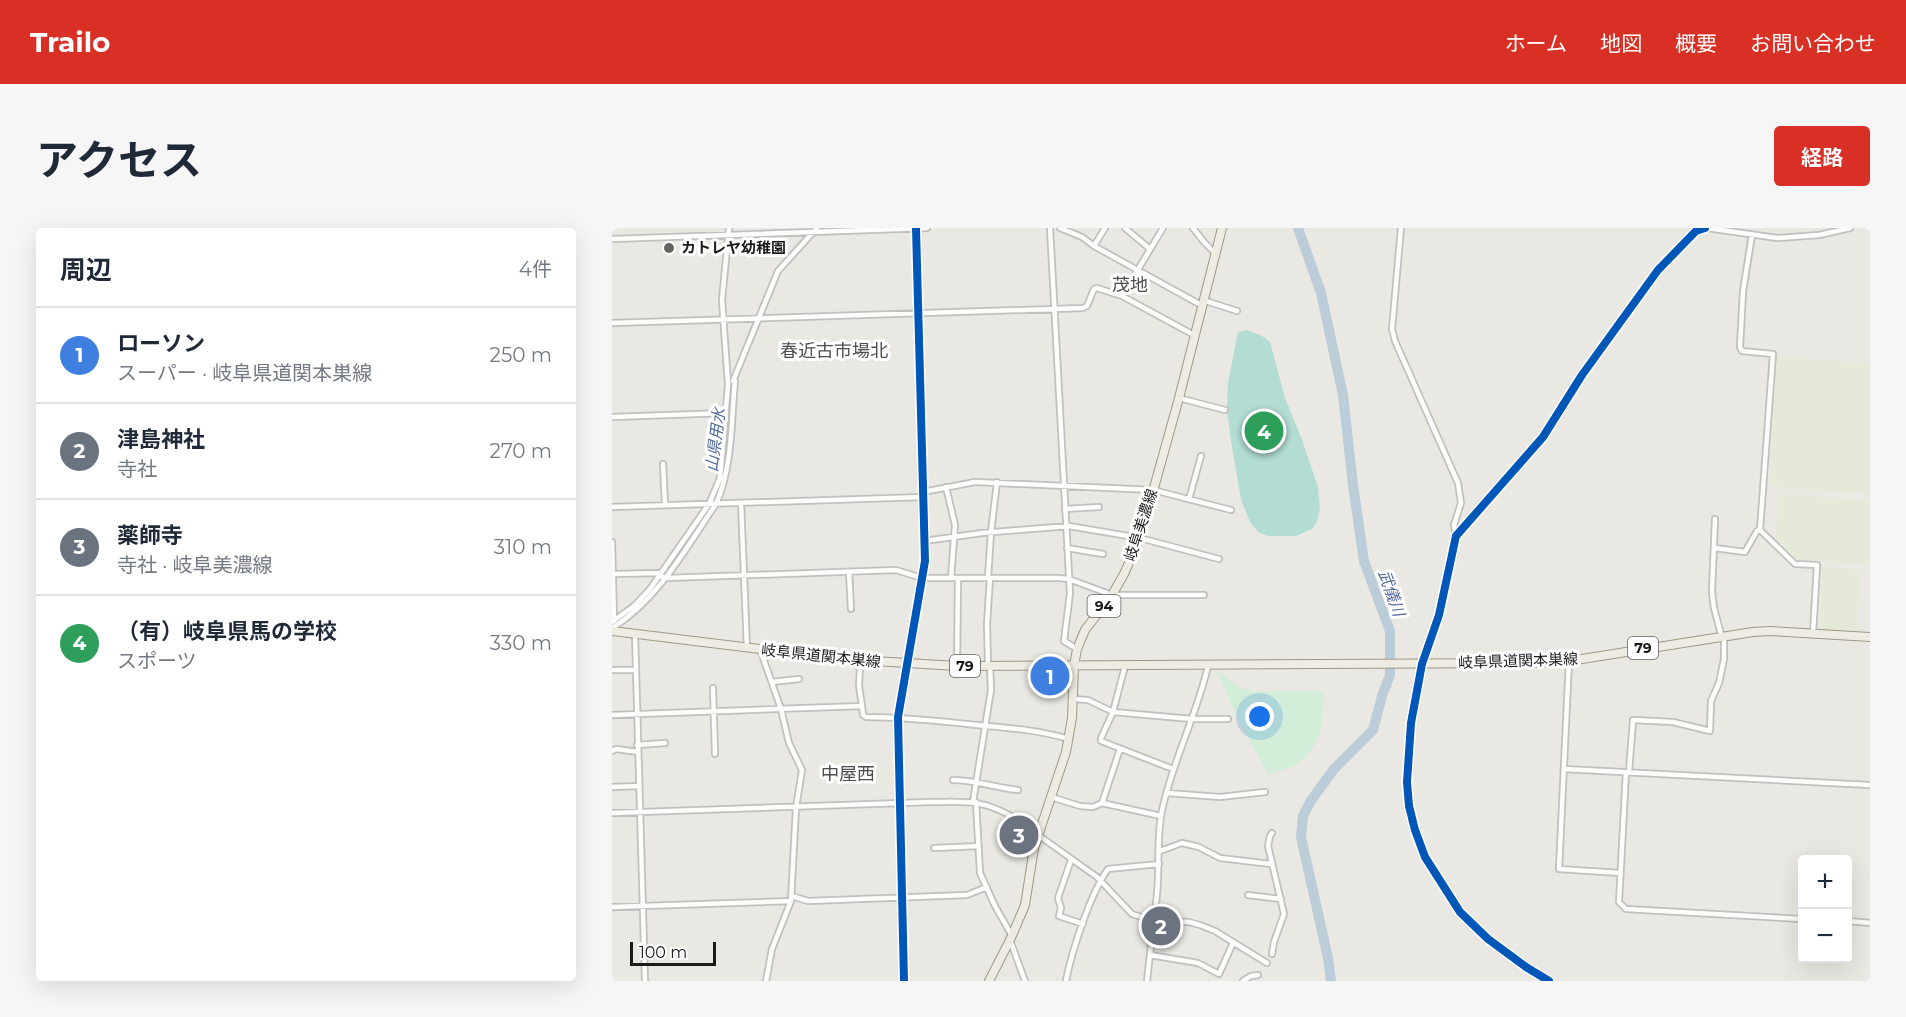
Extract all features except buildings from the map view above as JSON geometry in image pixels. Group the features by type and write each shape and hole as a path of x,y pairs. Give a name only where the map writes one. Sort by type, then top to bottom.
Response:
{"main road":[{"name":"岐阜美濃線","path":"989,981 1025,905 1031,862 1038,835 1069,739 1077,649 1086,630 1112,595 1140,538 1179,398 1222,228"},
{"name":"岐阜県道関本巣線","path":"613,626 635,635 760,650 851,660 957,666 1208,666 1569,661 1770,632 1870,637"}],"street":[{"path":"613,626 663,576 709,504 720,478 728,384 722,300 729,228"},
{"path":"904,981 898,803 898,717 925,561 916,228"},
{"path":"612,239 815,230 927,228"},
{"path":"1050,228 1070,593 1064,641 1077,649"},
{"path":"1060,228 1082,237 1137,270 1202,302 1237,310"},
{"path":"1094,246 1105,228"},
{"path":"1125,228 1150,249"},
{"path":"1122,296 1163,228"},
{"path":"1193,228 1215,253"},
{"path":"1401,228 1392,329 1395,341 1458,483 1461,503 1454,525 1456,536 1439,615 1419,664 1411,723 1407,782 1409,806 1425,857 1460,912 1488,939 1549,981"},
{"path":"1456,536 1543,437 1582,375 1658,270 1696,231 1706,228 1752,236 1791,237 1819,235 1850,228"},
{"path":"613,626 639,610 717,504 727,471 735,381 739,365 778,272 815,230"},
{"path":"1715,549 1745,552 1757,531 1760,530 1773,354 1742,351 1740,347 1743,291 1752,236"},
{"path":"612,324 1083,308 1087,306 1094,289 1097,288 1122,296 1194,335"},
{"path":"728,384 735,381"},
{"path":"1179,398 1225,410"},
{"path":"612,417 726,413"},
{"path":"1189,499 1201,456"},
{"path":"663,464 665,506"},
{"path":"612,507 923,494 975,482 1153,490 1232,510"},
{"path":"997,483 991,532 987,624 991,690 975,802 980,873 1011,938 1025,981"},
{"path":"946,487 955,525 951,578"},
{"path":"741,503 747,648"},
{"path":"1065,509 1099,507"},
{"path":"1715,519 1712,592 1723,637 1724,658 1719,683 1712,701 1710,731 1673,722 1633,720 1619,902 1626,909 1798,919"},
{"path":"924,540 1066,526 1140,538 1218,559"},
{"path":"1760,530 1795,564 1817,565 1813,634"},
{"path":"612,542 613,626"},
{"path":"1067,548 1103,554"},
{"path":"613,577 896,570 922,578 1069,579 1112,595 1204,595"},
{"path":"849,572 851,609"},
{"path":"957,666 958,578"},
{"path":"635,635 645,981"},
{"path":"760,650 781,709 789,743 802,770 796,808 791,898 772,950 766,981"},
{"path":"851,660 853,664 860,666 859,687 863,715 866,717 898,717 986,726 1041,732 1069,739"},
{"path":"1569,661 1559,869 1620,873"},
{"path":"1125,666 1113,712 1101,741 1173,769"},
{"path":"1147,981 1159,864 1161,816 1173,769 1192,719 1208,666"},
{"path":"612,670 635,670"},
{"path":"772,682 799,679"},
{"path":"713,688 715,754"},
{"path":"1072,699 1088,700 1113,712 1192,719 1228,719"},
{"path":"612,715 862,706"},
{"path":"638,746 665,744"},
{"path":"612,751 616,749 638,752"},
{"path":"1102,803 1120,749"},
{"path":"1564,769 1870,785"},
{"path":"953,780 1018,790"},
{"path":"612,787 639,786"},
{"path":"1167,793 1220,797 1265,792"},
{"path":"1051,797 1093,807 1102,803 1161,816"},
{"path":"612,813 975,802 998,809 1034,829 1038,835 1097,877 1132,914 1154,921 1189,922 1200,925 1215,931 1266,963"},
{"path":"1272,833 1268,846 1284,915 1272,954"},
{"path":"1160,850 1182,843 1220,858 1271,864"},
{"path":"934,848 979,846"},
{"path":"1071,860 1058,898 1061,908 1059,916 1083,924"},
{"path":"1066,981 1083,924 1108,869 1159,864"},
{"path":"612,907 791,898 808,901 967,895 987,887"},
{"path":"1248,895 1281,899"},
{"path":"1852,921 1870,923"},
{"path":"1150,954 1198,963 1221,976 1233,943"},
{"path":"1243,981 1258,975"}],"green space":[{"path":"1776,357 1870,363 1870,494 1770,486"},
{"path":"1778,494 1870,501 1870,564 1798,560 1776,541"},
{"path":"1823,567 1860,570 1857,633 1820,630"},
{"path":"1218,671 1240,688 1256,691 1323,691 1320,733 1304,759 1292,766 1268,774 1234,711"}],"shaded area":[{"path":"1246,330 1270,342 1285,398 1318,487 1320,511 1316,523 1312,529 1296,536 1268,536 1258,532 1250,522 1241,499 1227,409 1228,383 1238,332"}],"waterway":[{"name":"武儀川","path":"1298,228 1321,293 1343,395 1364,561 1390,631 1390,675 1373,730 1334,769 1310,802 1303,816 1301,837 1331,981"},
{"name":"山県用水","path":"756,316 778,267 805,236"},
{"name":"山県用水","path":"732,378 754,321"},
{"name":"山県用水","path":"723,473 731,382"},
{"name":"山県用水","path":"663,575 712,506"},
{"name":"山県用水","path":"612,626 627,614"}],"cycle path":[{"path":"904,981 898,717 925,561 916,228"},
{"path":"1549,981 1488,939 1460,912 1425,857 1409,806 1407,782 1411,723 1422,664 1439,615 1456,536 1543,437 1582,375 1658,270 1696,231 1705,228"}],"place":[{"name":"カトレヤ幼稚園","path":"669,248"},
{"name":"（有）岐阜県馬の学校","path":"1264,431"},
{"name":"ローソン","path":"1050,676"},
{"name":"薬師寺","path":"1019,835"},
{"name":"津島神社","path":"1161,926"}],"district":[{"name":"茂地","path":"1130,285"},
{"name":"春近古市場北","path":"834,351"},
{"name":"中屋西","path":"848,774"}]}
